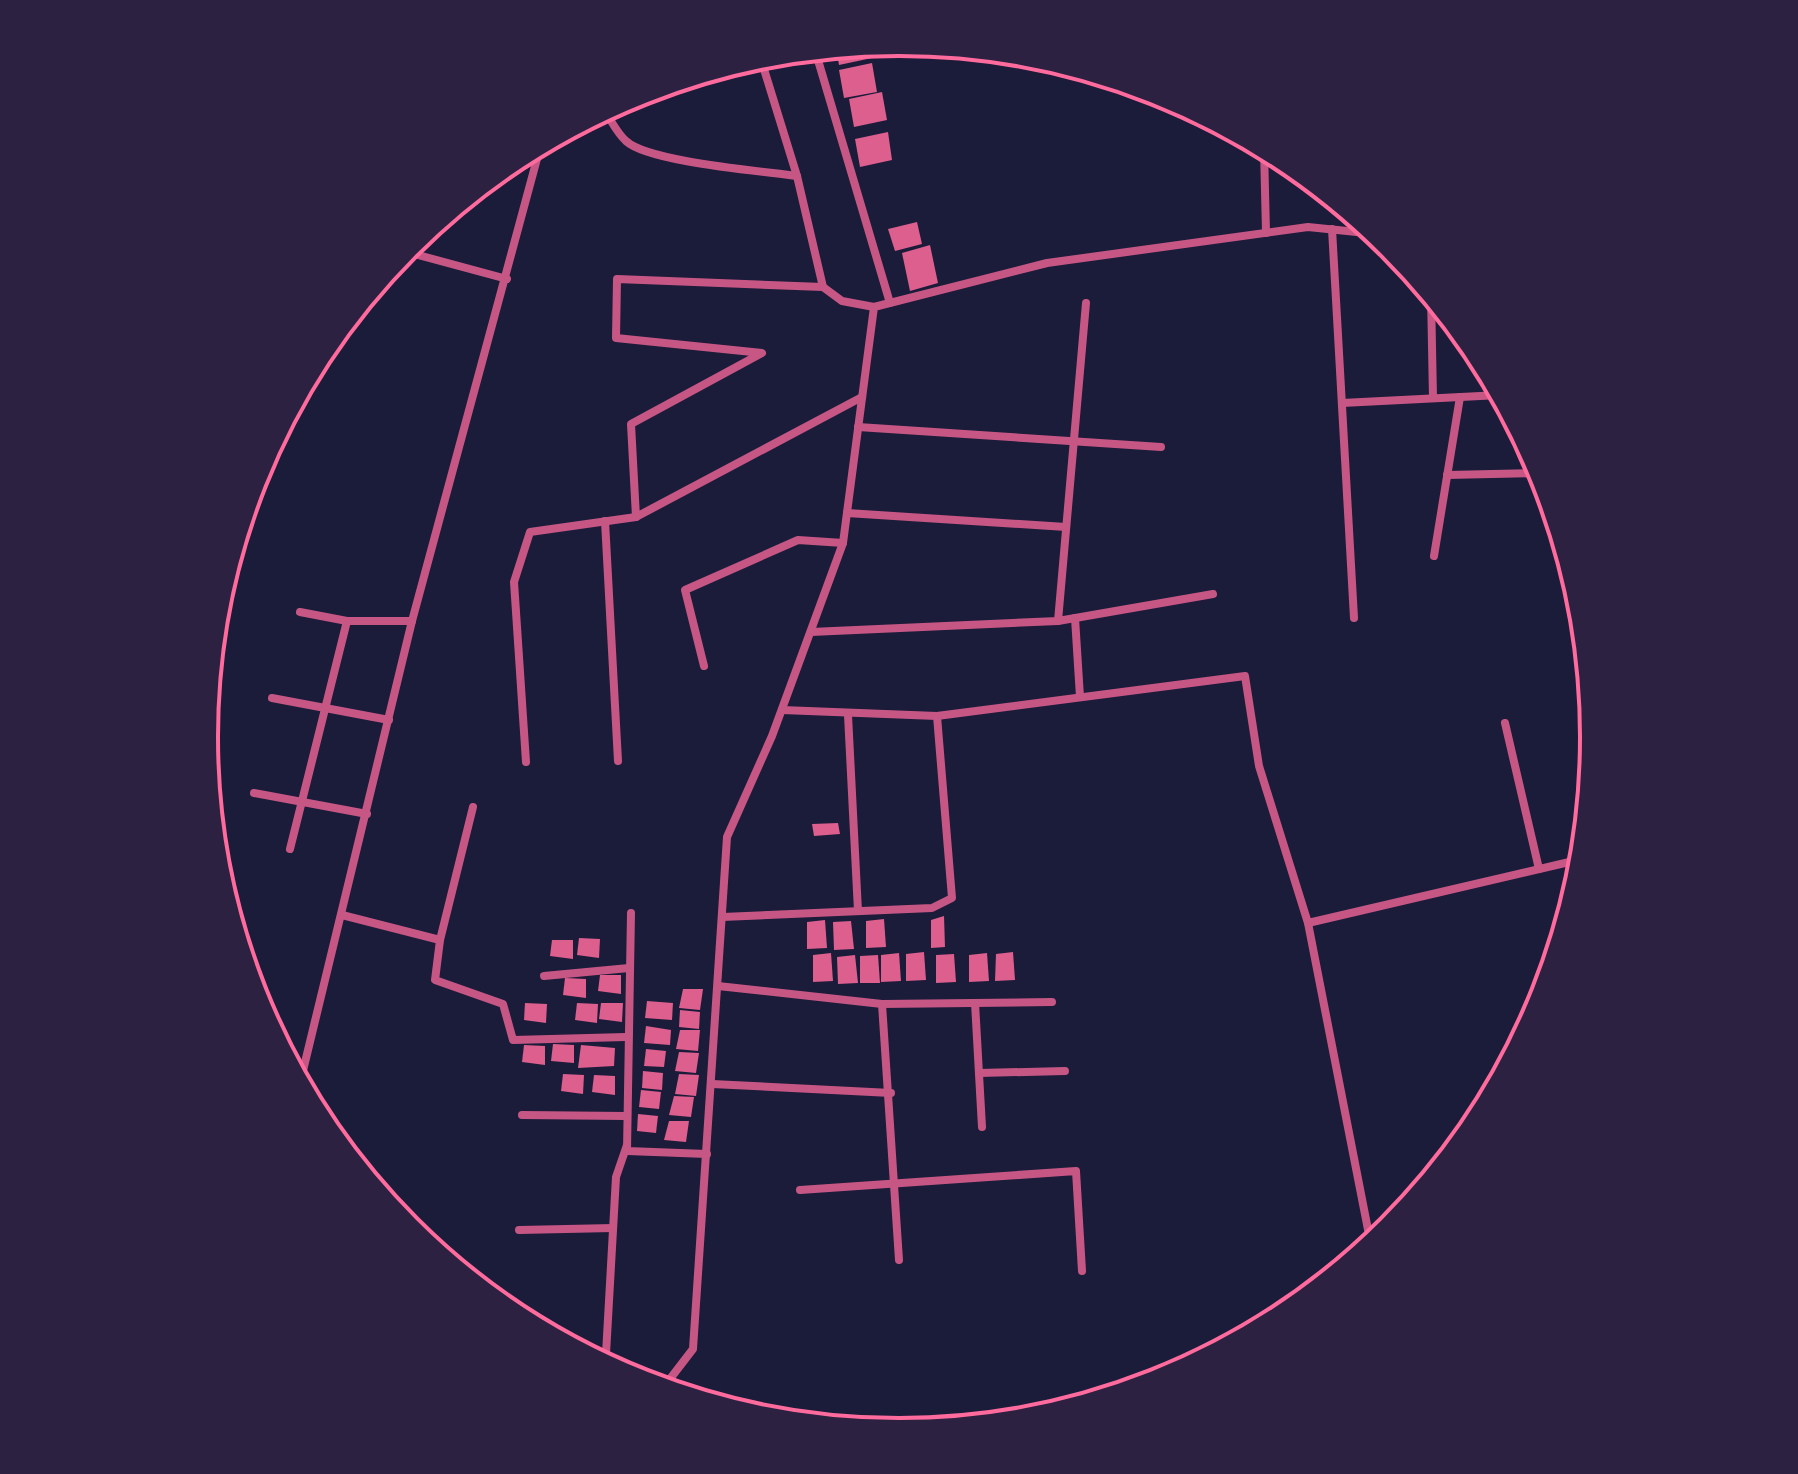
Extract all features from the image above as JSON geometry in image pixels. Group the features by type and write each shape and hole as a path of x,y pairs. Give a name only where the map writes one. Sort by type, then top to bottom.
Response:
{"street":[{"path":"818,61 890,303"},
{"path":"764,69 797,176 823,287"},
{"path":"611,120 626,142 645,151 721,167 797,176"},
{"path":"304,1067 412,621 537,161"},
{"path":"1264,163 1266,233"},
{"path":"636,517 631,424 762,353 616,338 617,279 823,287 842,301 874,307 1047,263 1308,227 1356,232"},
{"path":"1332,229 1354,618"},
{"path":"417,255 507,279"},
{"path":"1058,621 1086,303"},
{"path":"670,1378 693,1349 727,837 782,710 843,543 874,307"},
{"path":"1431,313 1433,398"},
{"path":"1342,403 1488,396"},
{"path":"526,762 514,582 530,532 636,517 862,397"},
{"path":"1434,556 1460,397"},
{"path":"858,427 1161,447"},
{"path":"1447,475 1527,473"},
{"path":"847,513 1066,527"},
{"path":"605,521 618,761"},
{"path":"704,666 685,590 798,540 843,543"},
{"path":"811,632 1058,621 1213,594"},
{"path":"300,612 347,621 412,621"},
{"path":"1075,618 1080,697"},
{"path":"290,849 347,621"},
{"path":"782,710 848,715 937,716 1245,676 1259,766 1308,923 1368,1231"},
{"path":"272,698 389,720"},
{"path":"848,715 858,911"},
{"path":"722,917 932,908 952,898 937,716"},
{"path":"1505,723 1539,869"},
{"path":"254,793 367,814"},
{"path":"473,807 440,940 435,980 503,1004 513,1040 626,1037"},
{"path":"1308,923 1568,862"},
{"path":"631,913 626,1037 627,1151 707,1154"},
{"path":"342,915 440,940"},
{"path":"544,976 629,968"},
{"path":"718,986 882,1004 1052,1002"},
{"path":"975,1003 982,1127"},
{"path":"882,1004 891,1093 899,1260"},
{"path":"979,1073 1065,1071"},
{"path":"712,1084 891,1093"},
{"path":"522,1115 626,1116"},
{"path":"606,1352 616,1177 627,1144"},
{"path":"800,1190 1076,1171 1082,1271"},
{"path":"519,1230 613,1228"}],"building":[{"path":"872,57 872,58 839,65 838,59"},
{"path":"872,63 877,92 844,98 839,70"},
{"path":"882,92 887,120 854,127 849,99"},
{"path":"888,132 892,160 860,167 855,139"},
{"path":"917,222 922,244 895,251 888,229"},
{"path":"930,245 938,283 910,291 902,253"},
{"path":"838,823 840,834 814,836 812,824"},
{"path":"944,916 945,947 931,948 931,920"},
{"path":"884,919 886,947 866,948 866,921"},
{"path":"825,920 827,948 807,949 807,922"},
{"path":"851,921 854,949 834,950 833,922"},
{"path":"579,938 600,939 599,958 577,955"},
{"path":"552,940 573,940 573,959 550,956"},
{"path":"924,952 926,980 906,981 906,954"},
{"path":"1013,952 1015,980 995,981 996,954"},
{"path":"831,953 833,981 813,982 813,955"},
{"path":"899,953 901,981 881,982 881,955"},
{"path":"987,953 989,981 969,982 969,955"},
{"path":"954,954 956,982 936,983 936,955"},
{"path":"855,955 858,983 838,984 837,957"},
{"path":"878,955 880,983 860,983 860,956"},
{"path":"600,975 621,975 621,994 598,991"},
{"path":"565,978 586,979 586,998 563,995"},
{"path":"683,989 703,989 700,1010 679,1008"},
{"path":"647,1001 673,1003 672,1020 645,1018"},
{"path":"525,1003 547,1004 546,1023 524,1020"},
{"path":"577,1003 598,1004 597,1023 575,1020"},
{"path":"601,1003 623,1003 622,1022 599,1019"},
{"path":"680,1010 700,1012 699,1029 679,1027"},
{"path":"646,1026 671,1030 670,1045 644,1043"},
{"path":"680,1030 700,1030 698,1051 676,1049"},
{"path":"553,1044 574,1045 574,1063 551,1061"},
{"path":"524,1045 545,1046 545,1065 522,1062"},
{"path":"581,1045 615,1048 614,1066 578,1068"},
{"path":"646,1049 666,1051 664,1067 644,1066"},
{"path":"679,1052 699,1053 696,1073 675,1071"},
{"path":"643,1071 663,1073 662,1090 642,1088"},
{"path":"563,1074 584,1075 583,1094 561,1091"},
{"path":"679,1074 699,1075 696,1096 675,1094"},
{"path":"594,1075 615,1076 615,1095 592,1092"},
{"path":"641,1090 661,1092 659,1109 639,1107"},
{"path":"674,1096 694,1097 691,1117 669,1115"},
{"path":"638,1114 658,1116 656,1133 637,1131"},
{"path":"669,1121 689,1121 686,1142 664,1140"}]}
